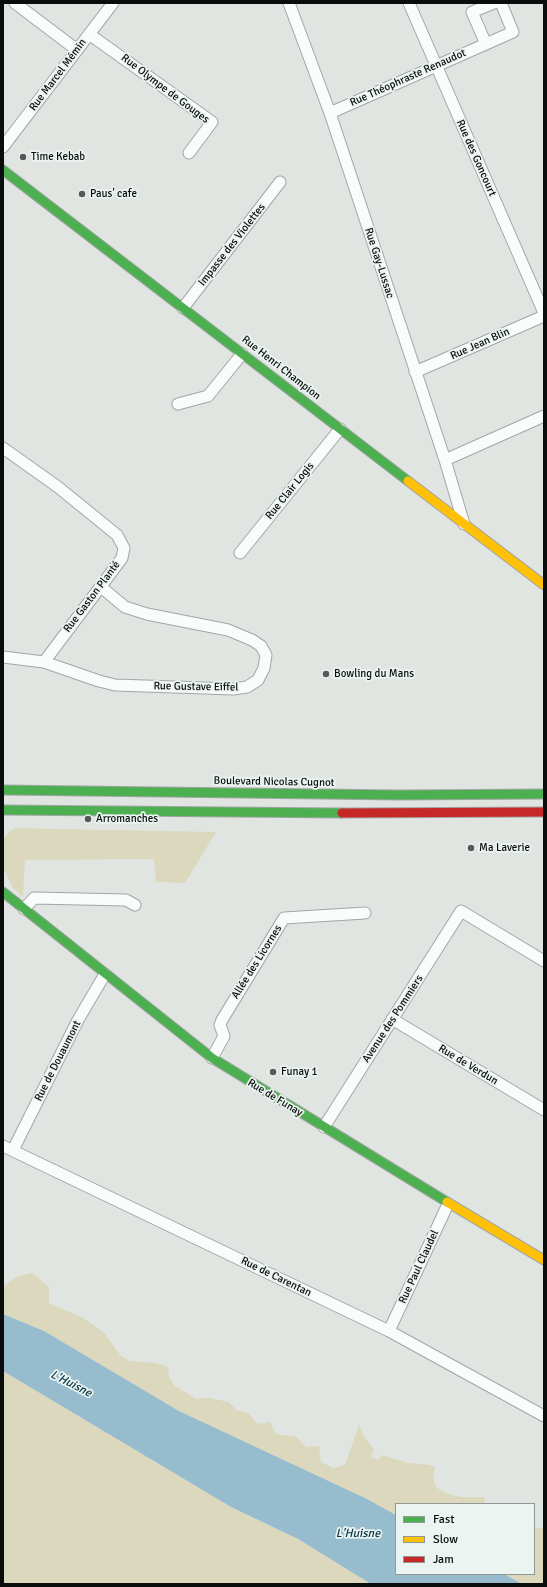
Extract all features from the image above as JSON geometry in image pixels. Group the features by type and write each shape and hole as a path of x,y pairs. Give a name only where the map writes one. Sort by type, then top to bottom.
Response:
{"street":[{"path":"15,3 77,50"},
{"name":"Rue Marcel Mémin","path":"3,147 112,3"},
{"name":"Rue Gay-Lussac","path":"289,3 330,113 445,460 464,524"},
{"name":"Rue des Goncourt","path":"409,3 544,313"},
{"path":"486,44 472,12 494,3"},
{"name":"Rue Théophraste Renaudot","path":"330,113 513,32 501,3"},
{"name":"Rue Olympe de Gouges","path":"89,34 212,122 189,153"},
{"name":"Rue Henri Champion","path":"3,170 544,585"},
{"name":"Impasse des Violettes","path":"183,308 280,182"},
{"name":"Rue Jean Blin","path":"415,372 544,316"},
{"path":"178,404 208,396 242,354"},
{"path":"445,460 544,416"},
{"name":"Rue Clair Logis","path":"240,553 340,429"},
{"name":"Rue Gaston Planté","path":"3,448 58,487 117,535 124,548 122,558 44,662"},
{"name":"Rue Gustave Eiffel","path":"44,662 98,681 115,685 234,689 247,687 258,680 264,668 266,655 261,646 252,640 228,630 147,614 125,607 101,587"},
{"path":"3,656 44,662"},
{"name":"Boulevard Nicolas Cugnot","path":"3,790 399,795 544,794"},
{"path":"3,810 401,813 544,812"},
{"name":"Rue de Funay","path":"3,892 212,1058 448,1204 544,1260"},
{"path":"24,910 34,898 126,900 135,905"},
{"name":"Avenue des Pommiers","path":"324,1127 461,911 544,961"},
{"name":"Allée des Licornes","path":"212,1058 224,1036 220,1025 222,1020 284,918 365,913"},
{"name":"Rue de Douaumont","path":"8,1148 105,974"},
{"name":"Rue de Verdun","path":"392,1019 544,1110"},
{"name":"Rue de Carentan","path":"8,1148 389,1331 544,1416"},
{"name":"Rue Paul Claudel","path":"389,1331 448,1204"}],"shaded area":[{"path":"16,828 216,832 185,883 156,882 154,859 25,860 23,897 13,888 3,869 3,839 11,830"},
{"path":"33,1273 49,1287 49,1303 81,1317 95,1326 105,1334 121,1356 130,1361 156,1363 168,1367 169,1377 174,1385 196,1399 209,1398 229,1402 236,1410 248,1413 257,1424 270,1422 276,1434 297,1437 306,1447 319,1446 321,1462 333,1468 345,1465 359,1425 364,1436 374,1450 371,1457 379,1460 382,1455 408,1463 430,1465 435,1468 433,1479 437,1488 448,1494 461,1497 484,1497 485,1503 395,1503 395,1514 367,1499 179,1411 44,1331 3,1314 3,1287 18,1276"},
{"path":"3,1371 231,1507 298,1539 371,1584 3,1583"},
{"path":"535,1527 544,1529 544,1584 522,1584 506,1575 535,1575"}],"water":[{"name":"L'Huisne","path":"3,1314 44,1331 179,1411 367,1499 395,1514 395,1575 506,1575 522,1584 371,1584 298,1539 231,1507 3,1371"}],"traffic: fast":[{"path":"3,170 408,481"},
{"path":"3,790 399,795 544,794"},
{"path":"3,810 342,813"},
{"path":"3,892 212,1058 447,1202"}],"traffic: slow":[{"path":"408,481 544,585"},
{"path":"447,1202 544,1260"}],"traffic: jam":[{"path":"342,813 544,812"}],"place":[{"name":"Time Kebab","path":"23,157"},
{"name":"Paus' cafe","path":"82,194"},
{"name":"Bowling du Mans","path":"326,674"},
{"name":"Arromanches","path":"88,819"},
{"name":"Ma Laverie","path":"471,848"},
{"name":"Funay 1","path":"273,1072"}]}
